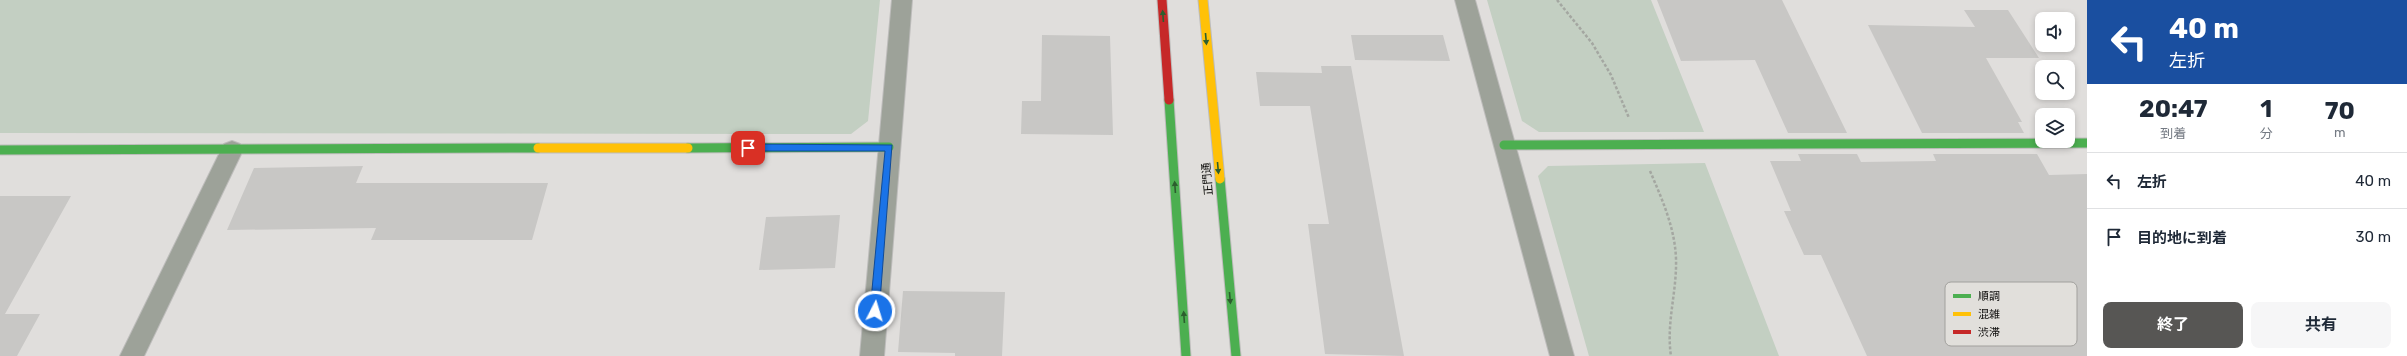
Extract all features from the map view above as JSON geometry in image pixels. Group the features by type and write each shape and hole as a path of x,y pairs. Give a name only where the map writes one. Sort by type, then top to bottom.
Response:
{"street":[{"path":"872,356 902,0"},
{"path":"1162,0 1186,356"},
{"name":"正門通","path":"1203,0 1236,356"},
{"path":"1465,0 1562,356"},
{"path":"1504,145 2087,143"},
{"path":"0,150 889,147"},
{"path":"132,356 232,150"}],"green space":[{"path":"0,0 880,0 868,121 851,134 0,133"},
{"path":"1487,0 1651,0 1704,132 1539,132 1522,121"},
{"path":"1705,163 1779,356 1589,356 1538,176 1548,166"}],"building":[{"path":"1657,0 1782,0 1847,133 1788,133 1755,60 1681,61"},
{"path":"1964,10 2008,10 2039,58 1986,58 2022,122 2018,122 2024,133 1922,133 1868,25 1975,27"},
{"path":"1042,35 1110,36 1113,135 1021,134 1022,101 1041,101"},
{"path":"1351,35 1443,35 1450,61 1355,60"},
{"path":"1321,66 1351,66 1404,356 1325,354 1308,224 1329,224 1310,106 1260,106 1256,72 1322,73"},
{"path":"1798,154 1857,154 1861,162 1936,161 1933,154 2037,154 2049,175 2087,174 2087,356 1867,356 1821,255 1804,255 1784,211 1791,211 1770,161 1801,161"},
{"path":"363,166 356,183 548,183 532,240 371,240 376,228 227,230 254,168"},
{"path":"0,196 71,196 5,314 40,314 17,356 0,356"},
{"path":"840,215 835,268 759,270 766,217"},
{"path":"903,291 1005,292 1002,356 955,356 955,353 898,352"}],"traffic: fast":[{"path":"1169,100 1186,356"},
{"path":"1504,145 2087,143"},
{"path":"688,148 889,147"},
{"path":"0,150 538,148"},
{"path":"1220,179 1236,356"}],"traffic: slow":[{"path":"1203,0 1220,179"},
{"path":"538,148 688,148"}],"traffic: jam":[{"path":"1162,0 1169,100"}],"route":[{"path":"748,148 889,147 875,311"}]}
